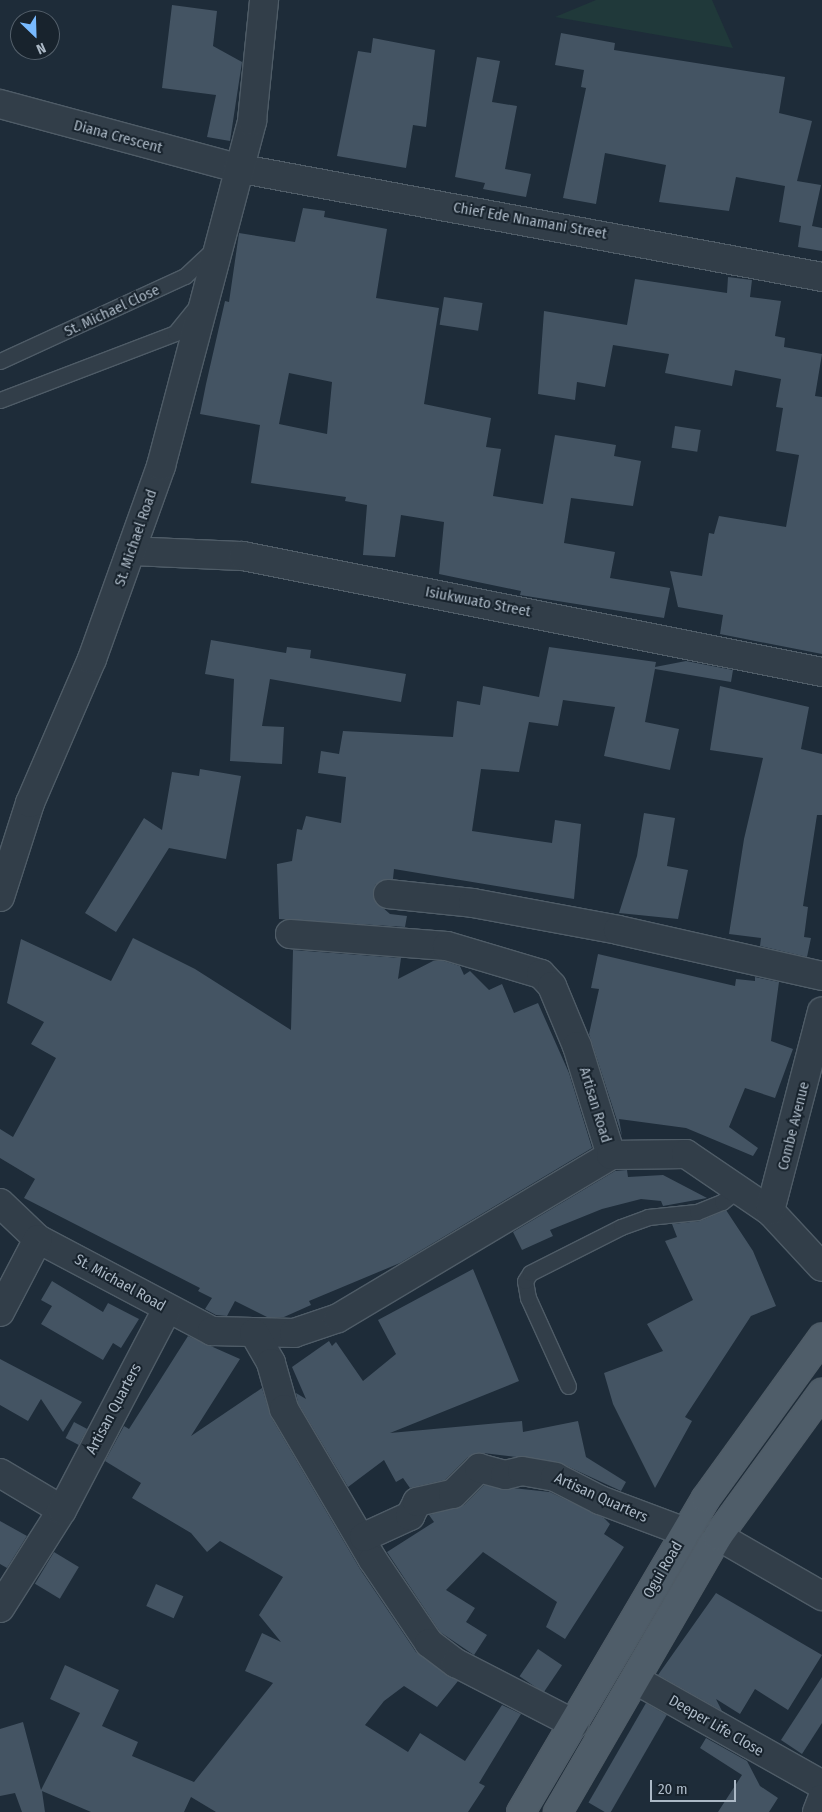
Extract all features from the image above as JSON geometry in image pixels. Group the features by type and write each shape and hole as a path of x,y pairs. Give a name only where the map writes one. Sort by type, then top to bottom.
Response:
{"main road":[{"name":"Ogui Road","path":"521,1812 685,1532 822,1338"},
{"name":"Ogui Road","path":"558,1812 718,1536 822,1393"}],"street":[{"name":"St. Michael Road","path":"0,898 30,802 92,659 161,466 215,248 252,121 264,0"},
{"name":"Diana Crescent","path":"0,104 237,168"},
{"name":"Chief Ede Nnamani Street","path":"237,168 822,276"},
{"name":"Isiukwuato Street","path":"132,551 243,556 822,672"},
{"path":"388,894 417,897 618,930 822,976"},
{"path":"410,941 417,897"},
{"name":"Artisan Road","path":"254,1333 294,1333 338,1318 611,1155 577,1046 552,986 541,974 511,964 410,941 290,934"},
{"name":"Combe Avenue","path":"770,1211 822,1012"},
{"path":"611,1155 686,1154 740,1188 770,1211 822,1267"},
{"name":"St. Michael Road","path":"0,1203 38,1239 167,1309 212,1330 254,1333"},
{"path":"0,1312 38,1239"},
{"name":"Artisan Quarters","path":"0,1608 62,1510 167,1309"},
{"path":"254,1333 270,1363 284,1409 364,1537 373,1560 430,1643 456,1663 574,1724"},
{"name":"Artisan Quarters","path":"364,1537 410,1516 418,1502 453,1494 479,1468 505,1476 522,1471 555,1477 600,1500 685,1532"},
{"path":"0,1473 62,1510"},
{"path":"718,1536 822,1596"},
{"name":"Deeper Life Close","path":"636,1680 822,1785"},
{"path":"817,1812 822,1799"}],"lane":[{"name":"St. Michael Close","path":"0,361 185,276 215,248"},
{"path":"0,400 175,333 202,301"},
{"path":"568,1386 528,1298 525,1281 530,1272 621,1227 648,1217 703,1210 740,1188"}],"green space":[{"path":"596,0 712,0 733,48 555,17"}],"building":[{"path":"172,5 217,11 213,46 242,62 230,141 207,137 216,95 162,88"},
{"path":"561,33 615,43 614,50 785,77 779,113 812,121 797,181 821,185 812,226 822,228 822,251 798,247 801,226 779,222 785,186 736,177 729,211 659,202 666,165 605,153 596,204 563,198 586,88 581,87 584,70 555,65"},
{"path":"373,38 435,50 426,127 413,125 406,168 337,156 358,51 371,53"},
{"path":"477,57 500,61 492,102 517,106 505,169 531,174 526,197 483,189 485,183 455,177"},
{"path":"303,208 325,211 324,217 387,229 376,298 439,308 424,404 491,418 486,447 501,449 493,496 543,504 555,435 616,445 614,456 641,461 633,506 571,498 564,543 615,552 610,578 670,588 664,618 520,595 521,591 439,574 444,522 401,515 395,557 363,555 367,505 345,501 346,497 251,483 260,425 200,414 225,301 229,302 239,233 295,242","holes":["289,373 332,382 327,434 279,424"]},
{"path":"728,277 752,280 750,297 781,301 775,336 785,338 784,347 822,354 815,396 822,397 822,654 720,634 723,615 678,607 670,571 702,576 709,533 714,534 719,516 786,527 799,455 776,451 783,408 776,407 781,379 735,370 732,386 665,373 669,354 613,345 605,387 577,382 575,400 538,394 544,311 627,325 635,279 727,293"},
{"path":"444,297 483,303 478,331 440,325"},
{"path":"675,426 701,430 697,452 672,448"},
{"path":"211,640 286,653 287,647 311,650 310,658 406,674 401,702 270,679 262,726 284,727 282,764 230,761 234,679 205,674"},
{"path":"549,647 656,662 655,667 686,661 733,670 731,682 655,669 645,722 679,729 670,770 604,756 615,707 563,700 558,726 529,722 519,772 481,769 472,831 552,843 555,820 581,824 574,899 394,869 393,879 375,885 374,900 390,914 407,916 405,927 279,919 277,864 292,861 297,829 302,830 306,816 341,823 346,777 318,773 321,751 339,754 343,731 453,737 457,701 480,705 483,686 539,697"},
{"path":"720,686 809,707 801,749 822,754 822,815 817,815 803,906 808,907 804,937 811,938 807,957 760,946 761,938 729,934 744,839 763,758 710,750"},
{"path":"200,769 241,776 226,859 169,848 116,932 85,913 144,818 162,830 172,772 199,776"},
{"path":"644,813 675,818 667,866 688,870 678,919 619,913 637,856"},
{"path":"133,938 195,969 291,1030 293,950 401,958 398,979 433,961 444,961 460,966 464,975 470,971 489,990 502,984 514,1013 538,1003 569,1073 592,1148 400,1263 309,1301 311,1305 284,1317 267,1317 235,1301 227,1316 216,1315 205,1309 212,1298 198,1291 200,1288 24,1198 35,1179 0,1158 0,1129 13,1137 56,1058 31,1044 44,1022 7,1003 21,939 111,981"},
{"path":"598,954 735,986 736,979 755,981 755,977 779,982 771,1041 793,1049 775,1098 745,1088 729,1127 758,1148 753,1156 686,1128 619,1119 622,1136 589,1034 599,989 591,988"},
{"path":"627,1170 628,1177 663,1175 707,1198 663,1206 661,1201 641,1199 602,1209 550,1230 553,1236 522,1250 513,1232 615,1171"},
{"path":"726,1210 753,1251 776,1306 751,1316 685,1417 692,1421 655,1488 613,1404 604,1373 663,1351 647,1324 693,1300 665,1241 677,1237 672,1224 700,1221"},
{"path":"473,1269 519,1381 390,1433 522,1421 523,1432 578,1421 586,1457 626,1482 621,1491 558,1462 483,1453 468,1457 445,1480 410,1488 403,1478 396,1482 384,1460 348,1487 298,1403 296,1393 306,1399 292,1367 329,1341 332,1346 336,1342 363,1381 396,1354 378,1320"},
{"path":"52,1281 103,1312 108,1303 139,1319 121,1348 113,1343 103,1360 41,1324 52,1306 41,1300"},
{"path":"188,1336 240,1359 191,1436 262,1388 271,1417 360,1569 416,1652 458,1681 437,1707 404,1686 384,1701 365,1725 408,1752 420,1733 465,1761 502,1705 521,1714 479,1783 485,1786 468,1812 216,1812 191,1797 184,1812 91,1812 42,1791 45,1812 22,1812 15,1793 0,1796 0,1729 23,1722 41,1790 80,1713 50,1699 65,1665 119,1690 102,1726 138,1742 132,1756 194,1782 273,1683 245,1671 262,1633 281,1642 259,1615 283,1577 220,1541 207,1552 191,1533 132,1498 141,1483 105,1461 124,1426 129,1429"},
{"path":"0,1359 82,1402 63,1432 41,1399 28,1421 0,1405"},
{"path":"74,1422 87,1429 79,1445 66,1438"},
{"path":"484,1485 550,1492 604,1518 610,1524 604,1534 624,1547 565,1639 546,1627 557,1602 483,1552 446,1590 475,1608 466,1622 487,1635 474,1655 440,1632 387,1552 434,1522 429,1515 464,1505"},
{"path":"0,1521 27,1536 7,1568 0,1564"},
{"path":"54,1552 79,1567 60,1599 35,1584"},
{"path":"156,1584 183,1596 174,1618 146,1606"},
{"path":"716,1593 822,1655 788,1710 755,1689 740,1714 716,1699 722,1711 658,1675"},
{"path":"538,1649 562,1665 544,1693 520,1676"},
{"path":"822,1677 822,1723 802,1754 781,1740"},
{"path":"646,1703 667,1715 611,1812 605,1812 588,1803"},
{"path":"706,1738 747,1761 760,1786 778,1798 769,1812 718,1812 742,1775 700,1748"}]}
